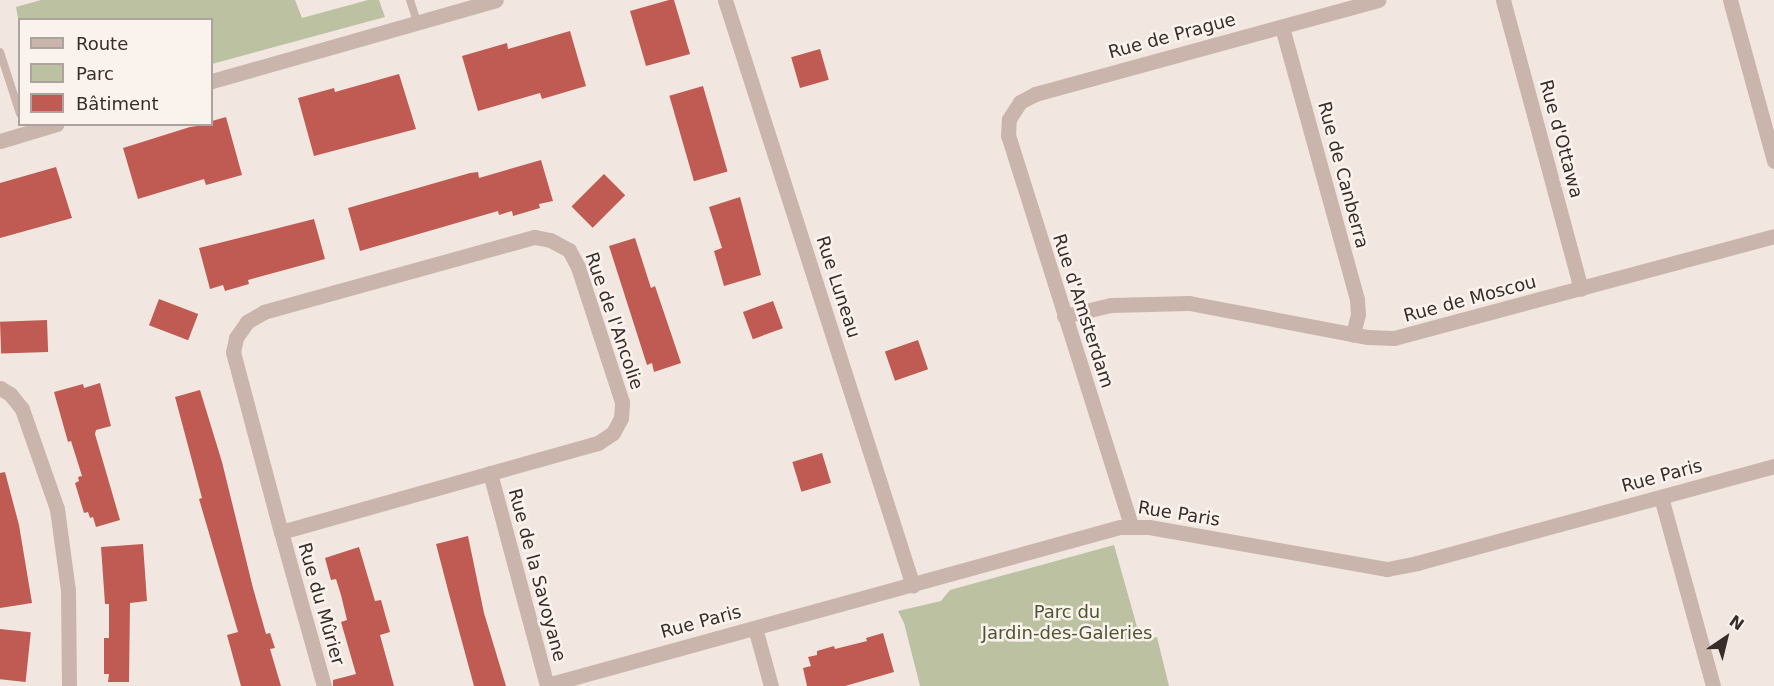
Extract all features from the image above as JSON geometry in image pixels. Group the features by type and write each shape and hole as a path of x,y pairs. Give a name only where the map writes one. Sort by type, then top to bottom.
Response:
{"street":[{"path":"213,81 496,0"},
{"name":"Rue Luneau","path":"725,0 913,586"},
{"name":"Rue de Prague","path":"1014,109 1020,102 1035,94 1378,0"},
{"name":"Rue d'Ottawa","path":"1503,0 1581,289"},
{"path":"1730,0 1774,161"},
{"name":"Rue de Canberra","path":"1282,27 1357,300 1358,314 1353,334"},
{"name":"Rue d'Amsterdam","path":"1014,109 1009,119 1008,136 1131,525"},
{"path":"0,141 24,129 44,126"},
{"name":"Rue de Moscou","path":"1064,316 1112,305 1189,303 1353,334 1380,338 1406,337 1774,236"},
{"name":"Rue de l'Ancolie","path":"534,237 562,245 575,258 622,402 621,418 613,433 598,443 281,532 233,352 236,338 247,322 264,312 534,237"},
{"path":"5,391 22,409 27,420 60,525 68,590 69,686"},
{"name":"Rue Paris","path":"547,686 1131,525 1387,569 1417,563 1774,466"},
{"name":"Rue de la Savoyane","path":"490,474 547,686"},
{"path":"1661,497 1713,686"},
{"name":"Rue du Mûrier","path":"281,532 324,686"},
{"path":"755,628 771,686"}],"lane":[{"path":"410,0 417,22"},
{"path":"0,52 16,87"}],"green space":[{"path":"41,0 295,0 302,18 368,0 379,0 385,17 213,64 213,18 18,18 16,7"},
{"name":"Parc du Jardin-des-Galeries","path":"1114,545 1141,641 1157,637 1169,686 920,686 904,623 898,611 941,601 950,590"}],"building":[{"path":"674,0 690,54 646,66 630,11"},
{"path":"570,31 586,86 542,99 540,93 478,111 462,56 507,43 508,49"},
{"path":"820,49 829,80 800,88 791,57"},
{"path":"399,74 416,129 314,156 298,98 334,88 335,92"},
{"path":"703,86 728,172 694,181 669,96"},
{"path":"226,117 242,175 206,185 204,179 138,199 123,148 190,127 213,126 213,121"},
{"path":"541,160 553,201 539,204 540,208 513,216 512,211 499,215 498,211 360,251 348,208 470,173 478,172 479,178"},
{"path":"56,167 72,218 0,238 0,183"},
{"path":"604,174 625,195 593,228 571,207"},
{"path":"740,197 761,275 724,286 714,251 722,248 709,207"},
{"path":"314,219 325,259 248,280 249,284 225,291 223,285 210,289 199,248"},
{"path":"635,238 651,288 655,286 681,363 654,372 652,363 647,365 609,246"},
{"path":"159,299 198,314 188,340 149,325"},
{"path":"773,301 783,328 753,339 743,312"},
{"path":"47,320 48,352 1,354 0,322"},
{"path":"918,340 928,369 895,381 885,351"},
{"path":"100,383 111,426 96,430 95,434 120,520 96,527 93,517 90,518 88,512 84,513 75,483 79,481 78,477 82,476 71,441 68,442 54,392 83,384 84,388"},
{"path":"200,390 222,462 266,634 270,633 275,648 270,649 281,686 241,686 227,635 238,632 199,499 202,498 175,397"},
{"path":"822,453 831,483 801,492 792,462"},
{"path":"5,472 19,525 32,603 0,608 0,473"},
{"path":"468,536 484,613 506,686 474,686 436,544"},
{"path":"143,544 147,601 130,603 129,682 108,682 109,674 104,674 104,638 109,638 109,604 105,604 101,547"},
{"path":"359,547 375,601 381,600 390,632 380,635 394,686 333,686 333,680 356,674 341,622 347,620 341,595 336,579 331,580 325,558"},
{"path":"0,629 31,632 26,682 0,679"},
{"path":"883,633 894,672 845,686 807,686 803,668 811,666 808,657 817,655 817,651 867,641 866,638"}]}
